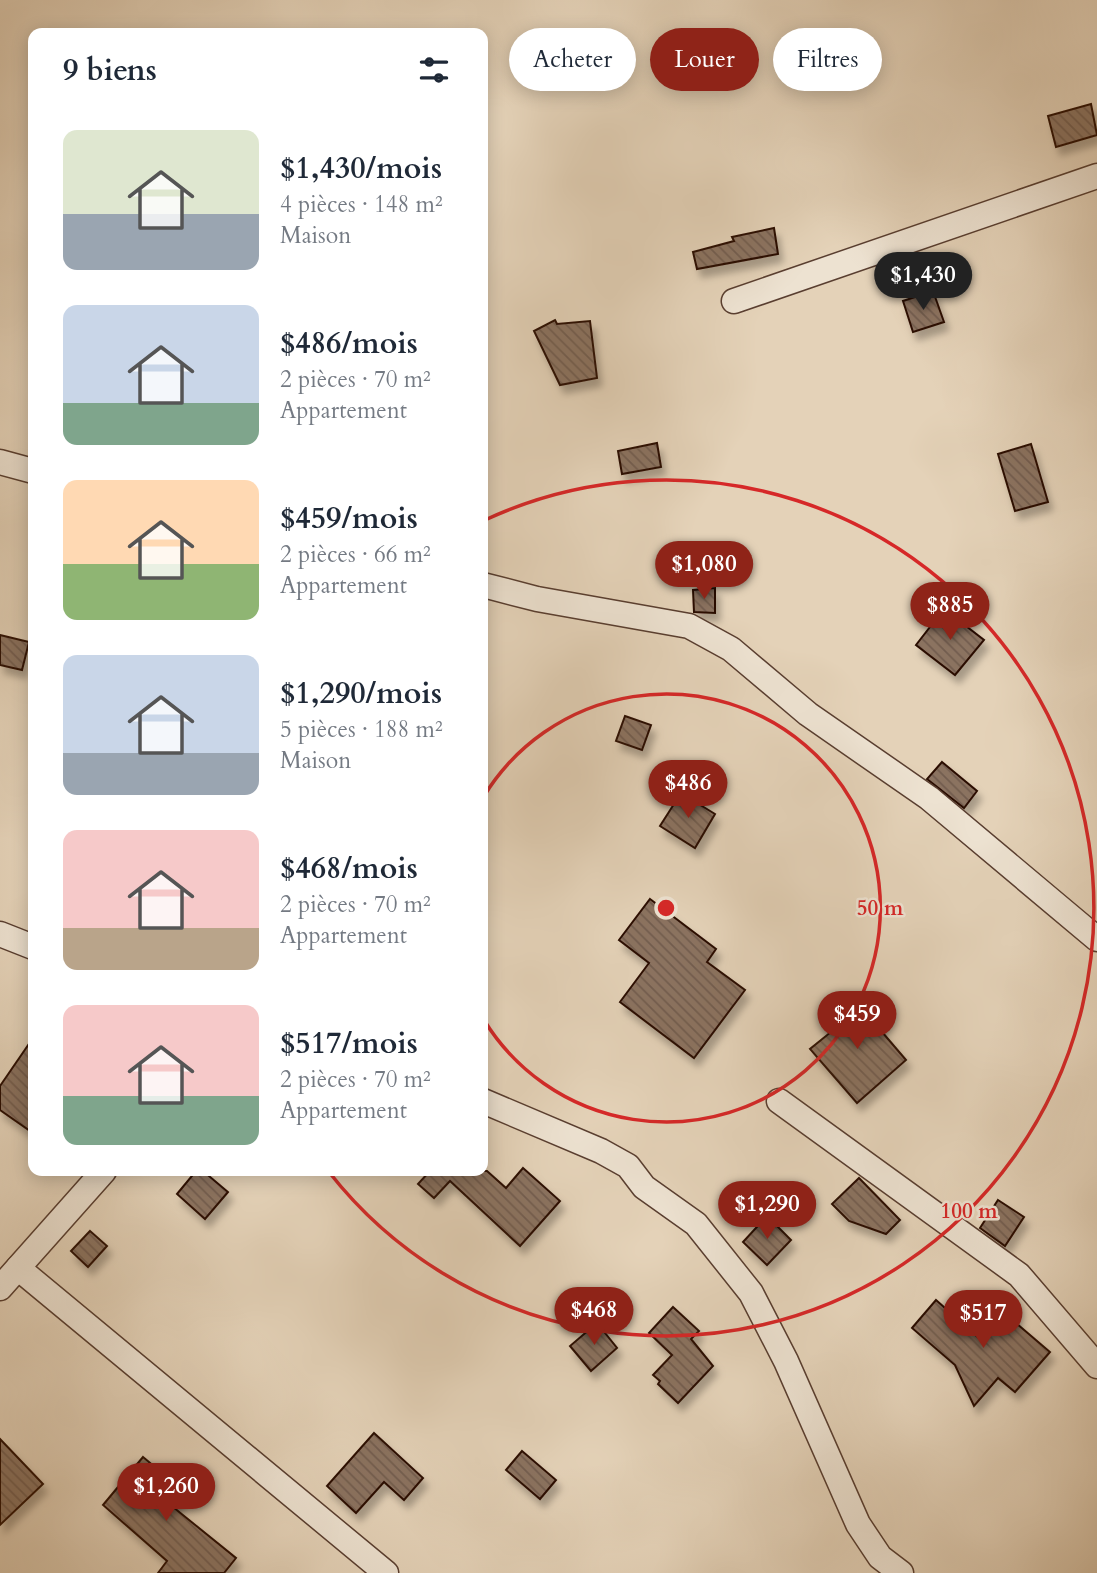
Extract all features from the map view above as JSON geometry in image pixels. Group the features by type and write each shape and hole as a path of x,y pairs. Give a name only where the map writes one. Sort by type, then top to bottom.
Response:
{"street":[{"path":"734,301 1097,176"},
{"path":"0,462 28,470"},
{"path":"488,586 537,599 689,626 731,649 808,714 929,798 1097,939"},
{"path":"0,934 28,945"},
{"path":"779,1101 1019,1275 1097,1366"},
{"path":"488,1103 601,1151 628,1166 644,1187 696,1224 751,1293 786,1361 858,1524 880,1557 901,1573"},
{"path":"0,1289 100,1176"},
{"path":"18,1268 386,1573"}],"building":[{"path":"1091,104 1097,135 1056,147 1048,116"},
{"path":"774,228 778,254 697,269 693,252 734,241 732,237"},
{"path":"933,291 944,322 913,332 903,301"},
{"path":"555,320 557,324 590,321 597,378 560,385 534,331"},
{"path":"657,443 661,467 622,474 618,451"},
{"path":"1031,444 1048,502 1015,511 998,454"},
{"path":"715,588 715,613 694,612 693,590"},
{"path":"944,609 984,640 955,675 916,645"},
{"path":"0,635 28,642 22,670 0,665"},
{"path":"625,716 651,725 642,750 616,741"},
{"path":"942,762 977,791 964,808 927,779"},
{"path":"681,793 715,814 695,848 660,826"},
{"path":"650,899 716,949 707,962 745,990 694,1058 620,1002 649,963 619,940"},
{"path":"853,998 906,1060 857,1103 810,1049 831,1032 824,1024"},
{"path":"28,1045 28,1130 0,1110 0,1086"},
{"path":"523,1168 560,1201 520,1246 450,1181 434,1198 418,1184 425,1176 488,1176 488,1172 506,1188"},
{"path":"192,1176 209,1176 228,1192 205,1219 177,1194"},
{"path":"859,1178 900,1220 886,1234 849,1221 832,1204"},
{"path":"998,1200 1024,1217 1005,1246 980,1228"},
{"path":"767,1216 791,1240 767,1265 743,1242"},
{"path":"90,1231 107,1246 88,1267 71,1251"},
{"path":"936,1300 980,1339 1003,1312 1050,1352 1015,1392 998,1378 974,1406 955,1365 912,1328"},
{"path":"673,1307 699,1331 691,1339 713,1366 678,1403 658,1384 660,1381 653,1375 672,1355 649,1333"},
{"path":"597,1323 617,1348 591,1371 570,1346"},
{"path":"374,1433 423,1478 404,1500 384,1482 356,1513 327,1486"},
{"path":"0,1439 43,1484 0,1525"},
{"path":"522,1451 556,1480 540,1499 506,1470"},
{"path":"143,1457 186,1493 173,1507 236,1558 224,1573 158,1573 167,1561 103,1505"}]}
